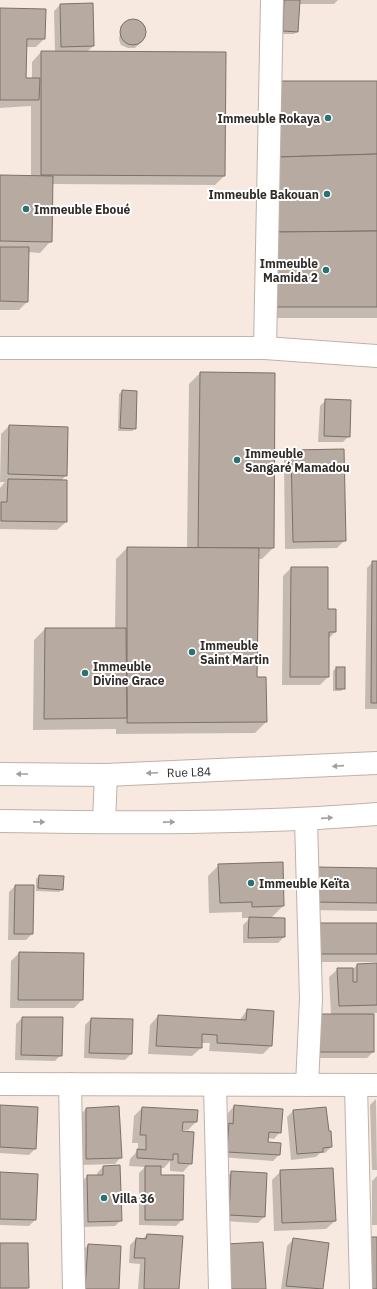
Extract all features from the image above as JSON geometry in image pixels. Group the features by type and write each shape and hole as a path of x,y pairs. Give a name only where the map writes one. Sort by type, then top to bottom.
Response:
{"street":[{"path":"265,348 272,0"},
{"path":"0,348 265,348 377,356"},
{"name":"Rue L84","path":"0,774 106,775 377,763"},
{"path":"104,822 106,775"},
{"path":"0,821 104,822 306,820 377,814"},
{"path":"306,820 311,999 307,1085"},
{"path":"0,1084 367,1085 361,1289"},
{"path":"70,1084 74,1289"},
{"path":"215,1085 220,1289"}],"building":[{"path":"284,0 300,0 298,32 283,31"},
{"path":"93,3 94,46 61,47 60,4"},
{"path":"0,8 46,9 45,39 27,39 26,78 40,78 39,100 0,100"},
{"path":"133,19 142,23 146,32 142,41 133,45 124,41 120,32 124,23"},
{"path":"41,51 226,52 225,176 41,175"},
{"name":"Immeuble Rokaya","path":"279,81 377,81 377,154 278,157"},
{"name":"Immeuble Bakouan","path":"377,154 377,231 276,232 278,157"},
{"name":"Immeuble Eboué","path":"0,175 53,176 52,242 0,241"},
{"name":"Immeuble Mamida 2","path":"377,231 377,307 276,307 276,232"},
{"path":"0,247 29,247 28,302 0,301"},
{"name":"Immeuble Sangaré Mamadou","path":"200,372 275,373 274,548 198,548"},
{"path":"122,390 137,391 136,429 120,428"},
{"path":"325,399 351,400 350,437 324,436"},
{"path":"9,425 68,427 67,476 8,474"},
{"path":"344,449 346,541 293,542 291,450"},
{"path":"8,479 67,480 67,522 1,521 1,502 7,502"},
{"name":"Immeuble Saint Martin","path":"127,547 259,548 257,677 266,677 267,722 127,723"},
{"path":"372,561 377,561 377,703 371,703"},
{"path":"291,567 328,567 328,609 336,609 336,632 329,632 329,677 290,677"},
{"name":"Immeuble Divine Grace","path":"45,628 126,628 127,718 44,719"},
{"path":"336,667 345,667 345,689 336,689"},
{"name":"Immeuble Keïta","path":"283,862 284,906 252,907 252,902 220,903 218,864"},
{"path":"315,867 377,868 377,903 315,902"},
{"path":"39,875 64,876 63,890 38,888"},
{"path":"15,885 34,885 33,934 14,934"},
{"path":"249,917 285,918 285,937 248,938"},
{"path":"316,923 377,923 377,954 316,954"},
{"path":"19,952 84,953 83,1000 18,1000"},
{"path":"377,963 377,1005 339,1006 337,968 353,968 353,982 357,982 357,964"},
{"path":"247,1009 274,1011 272,1046 217,1043 217,1035 202,1034 202,1048 156,1046 158,1015 246,1020"},
{"path":"320,1014 374,1014 374,1052 320,1052"},
{"path":"22,1017 63,1017 62,1056 21,1055"},
{"path":"91,1018 133,1019 132,1054 89,1053"},
{"path":"0,1105 38,1107 36,1149 0,1147"},
{"path":"234,1105 283,1109 281,1133 269,1132 268,1142 281,1143 280,1155 227,1152 229,1123 233,1124"},
{"path":"119,1106 122,1158 86,1159 86,1108"},
{"path":"142,1107 198,1110 197,1122 183,1122 182,1131 194,1132 192,1164 178,1163 178,1154 173,1154 173,1160 137,1158 137,1149 146,1150 146,1135 140,1135"},
{"path":"326,1107 329,1131 331,1131 332,1147 323,1148 323,1152 297,1154 293,1110"},
{"name":"Villa 36","path":"120,1165 122,1221 88,1222 87,1175 103,1175 103,1166"},
{"path":"145,1166 161,1166 161,1175 184,1175 183,1220 145,1220"},
{"path":"333,1168 336,1221 282,1223 280,1170"},
{"path":"231,1171 267,1173 265,1217 229,1215"},
{"path":"0,1172 38,1174 36,1220 0,1219"},
{"path":"147,1234 183,1236 179,1289 144,1289 145,1258 134,1258 136,1238 146,1239"},
{"path":"368,1237 377,1237 377,1289 370,1289"},
{"path":"293,1238 329,1243 323,1289 286,1286"},
{"path":"263,1242 266,1289 228,1289 226,1244"},
{"path":"0,1243 28,1243 29,1288 0,1288"},
{"path":"88,1244 121,1246 119,1289 85,1289"}],"place":[{"name":"Immeuble Rokaya","path":"328,118"},
{"name":"Immeuble Bakouan","path":"327,194"},
{"name":"Immeuble Eboué","path":"26,209"},
{"name":"Immeuble Mamida 2","path":"326,270"},
{"name":"Immeuble Sangaré Mamadou","path":"237,460"},
{"name":"Immeuble Saint Martin","path":"192,652"},
{"name":"Immeuble Divine Grace","path":"85,673"},
{"name":"Immeuble Keïta","path":"251,883"},
{"name":"Villa 36","path":"104,1198"}]}
